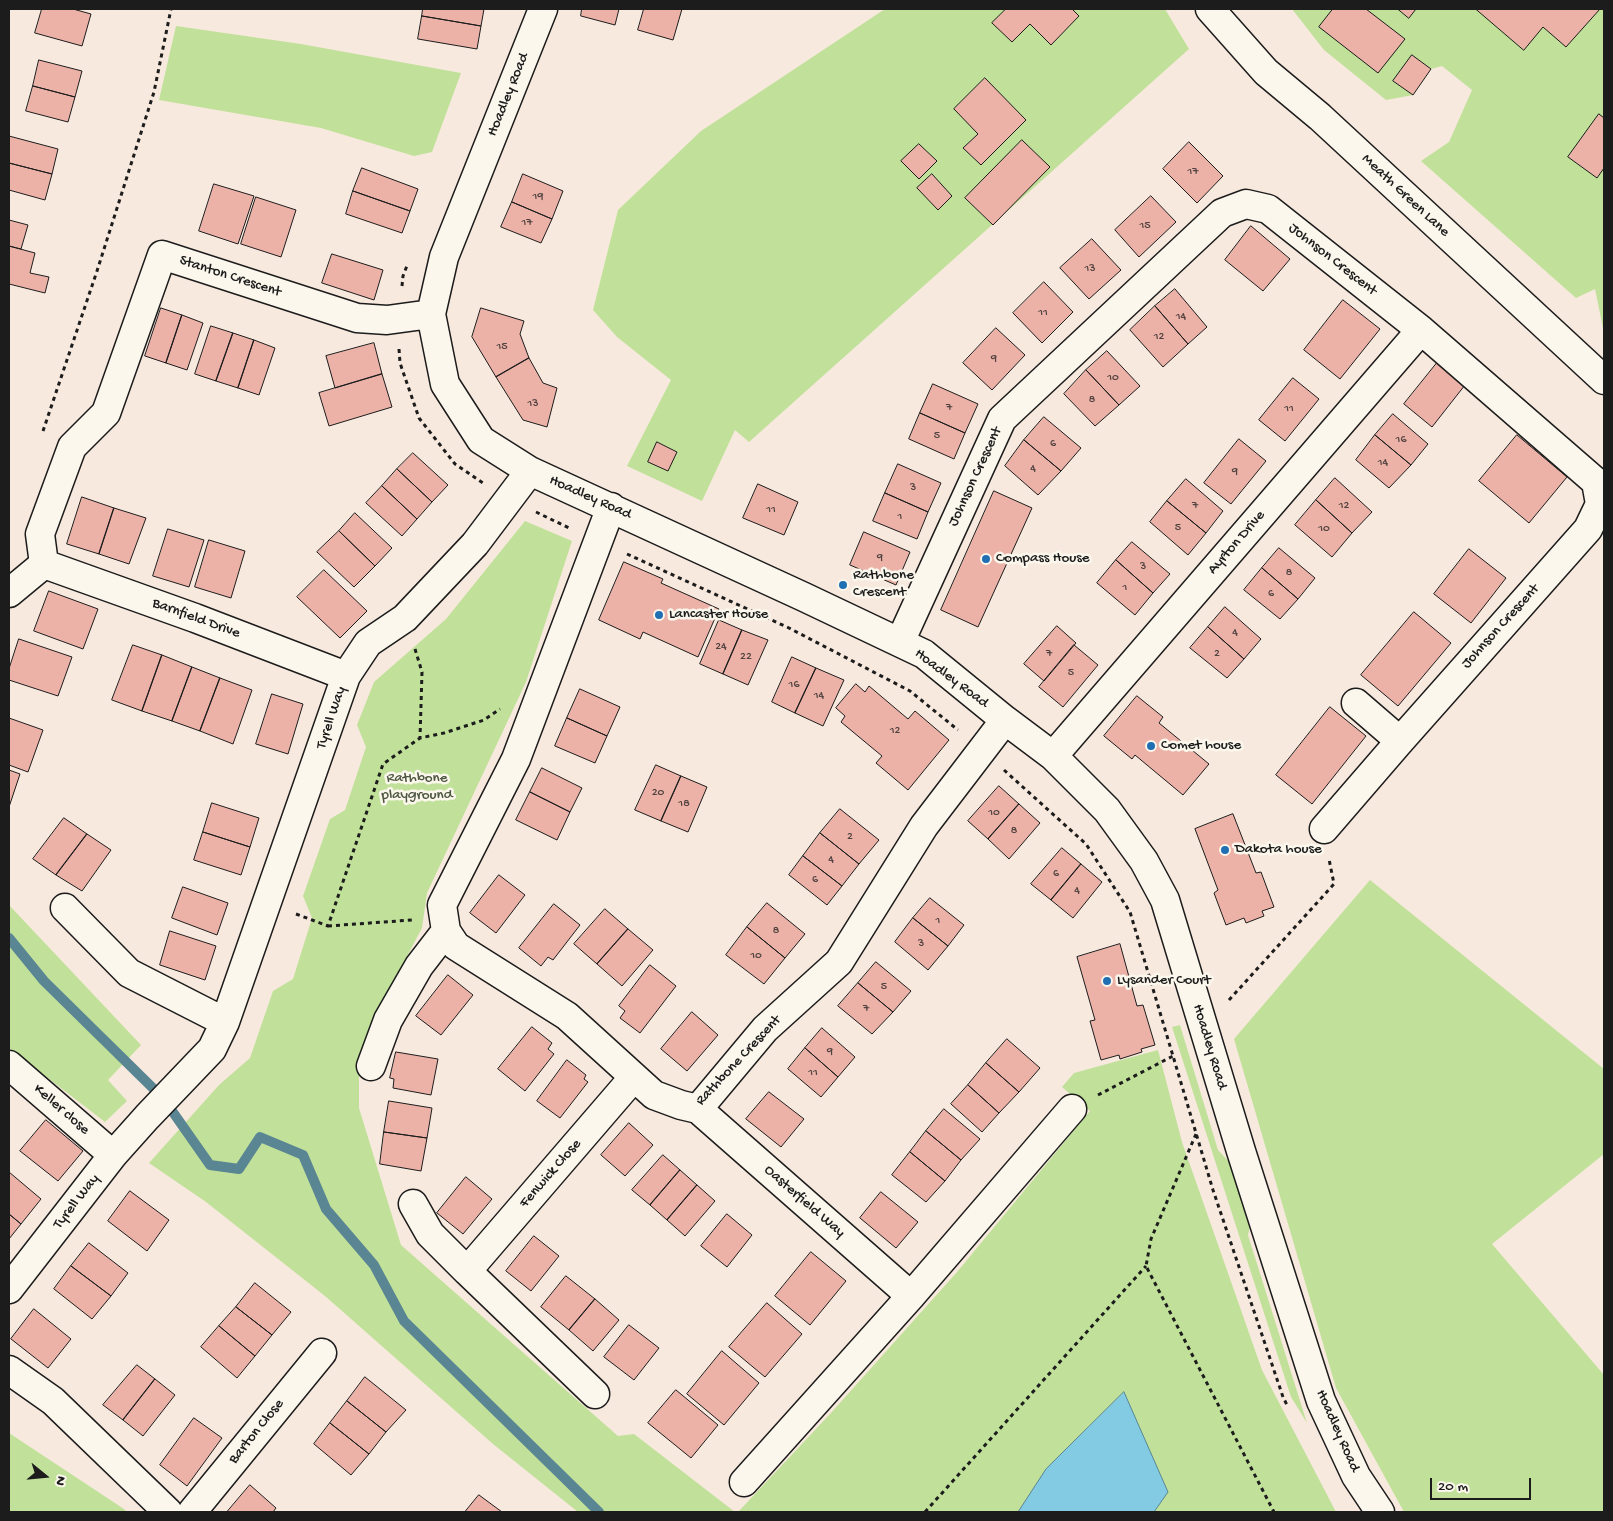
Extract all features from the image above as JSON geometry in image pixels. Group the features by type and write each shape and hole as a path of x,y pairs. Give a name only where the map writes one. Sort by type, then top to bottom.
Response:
{"street":[{"name":"Hoadley Road","path":"543,9 444,256 431,314 445,384 481,440 530,471 924,654 1005,720 1053,756 1107,810 1144,861 1165,900 1241,1152 1321,1401 1356,1476 1380,1512"},
{"name":"Meath Green Lane","path":"1210,9 1266,72 1320,117 1604,380"},
{"name":"Johnson Crescent","path":"900,642 1002,420 1222,213 1246,204 1268,209 1422,330 1596,482 1600,504 1588,529 1400,741 1324,830"},
{"name":"Stanton Crescent","path":"44,564 40,534 72,448 106,413 162,255 358,318 387,320 431,314"},
{"name":"Ayrton Drive","path":"1053,756 1422,330"},
{"name":"Tyrell Way","path":"9,1289 113,1155 212,1049 225,1022 346,676 368,644 405,618 474,544 530,471"},
{"path":"371,1066 388,1020 445,925 442,905 516,759 611,507"},
{"path":"9,593 44,564"},
{"name":"Barnfield Drive","path":"44,564 195,618 346,676"},
{"path":"1356,704 1400,741"},
{"name":"Rathbone Crescent","path":"445,925 456,946 567,1016 654,1095 681,1106 698,1109 765,1029 840,962 924,826 1005,720"},
{"path":"65,908 129,973 225,1022"},
{"name":"Keller close","path":"9,1065 113,1155"},
{"name":"Fenwick Close","path":"467,1271 634,1077"},
{"name":"Oasterfield Way","path":"698,1109 911,1296"},
{"path":"744,1482 911,1296 1072,1109"},
{"path":"413,1204 430,1234 595,1394"},
{"name":"Barton Close","path":"192,1512 322,1352"},
{"path":"9,1370 53,1401 168,1512"}],"path":[{"path":"41,439 154,92 172,9"},
{"path":"410,257 403,276 397,318 400,363 420,418 455,464 509,500 789,628 910,691 959,731"},
{"path":"405,618 422,672 420,738"},
{"path":"328,926 383,764 420,738 444,733 484,720 508,704"},
{"path":"998,764 1086,844 1130,912"},
{"path":"1229,1000 1334,884 1324,830"},
{"path":"267,902 328,926 445,925"},
{"path":"1072,1109 1173,1056"},
{"path":"924,1512 1146,1266 1151,1239 1196,1134"},
{"path":"1146,1266 1274,1512"}],"green space":[{"path":"885,9 1165,9 1189,49 749,442 735,430 702,501 627,466 671,380 617,337 593,310 618,210 701,131"},
{"path":"1292,9 1604,9 1604,333 1595,289 1576,298 1421,161 1449,142 1472,90 1442,66 1431,69 1413,95 1386,100 1324,50"},
{"path":"176,26 301,44 461,73 432,152 414,156 321,128 159,100"},
{"name":"Rathbone playground","path":"525,521 572,541 526,682 427,893 422,928 370,1026 359,1063 359,1108 401,1245 618,1436 634,1434 735,1512 578,1512 493,1444 325,1296 206,1202 149,1163 219,1085 250,1058 273,991 293,979 312,918 303,896 330,819 345,810 366,747 357,725 374,682 446,619"},
{"path":"1370,880 1604,1069 1604,1154 1492,1244 1604,1375 1604,1512 1404,1512 1336,1388 1234,1039"},
{"path":"9,905 141,1045 108,1080 127,1101 105,1122 9,1048"},
{"path":"1180,1025 1218,1150 1246,1180 1255,1205 1248,1235 1307,1423 1291,1397 1172,1027"},
{"path":"1158,1050 1182,1142 1262,1370 1336,1512 738,1512 830,1414 957,1272 1090,1111 1062,1087 1074,1073"},
{"path":"9,1433 124,1509 127,1512 9,1512"}],"water":[{"path":"1124,1392 1168,1492 1154,1512 1018,1512 1046,1469"}],"building":[{"path":"42,9 73,9 91,14 82,46 35,33"},
{"path":"423,9 484,9 481,26 422,16"},
{"path":"582,9 619,9 615,25 581,16"},
{"path":"644,9 682,9 673,40 638,30"},
{"path":"1006,9 1072,9 1079,16 1051,45 1030,24 1012,42 992,23"},
{"path":"1333,9 1366,9 1405,39 1378,73 1319,27"},
{"path":"1398,9 1416,9 1409,18"},
{"path":"1476,9 1600,9 1566,47 1543,27 1524,50"},
{"path":"422,16 481,26 477,49 418,39"},
{"path":"1412,55 1431,69 1413,95 1393,81"},
{"path":"39,60 82,71 75,97 33,86"},
{"path":"985,78 1026,120 981,165 963,148 978,134 954,109"},
{"path":"33,86 75,97 68,122 26,111"},
{"path":"1599,114 1604,118 1604,168 1597,178 1568,157"},
{"path":"9,136 58,149 52,174 9,163"},
{"path":"1022,140 1050,167 993,225 965,198"},
{"path":"1189,142 1223,176 1197,203 1163,169"},
{"path":"919,144 937,161 919,179 901,161"},
{"path":"9,163 52,174 45,200 9,190"},
{"path":"362,168 418,189 410,211 353,191"},
{"path":"523,174 563,191 552,219 512,202"},
{"path":"932,174 952,196 938,210 917,188"},
{"path":"214,184 254,196 238,244 199,231"},
{"path":"353,191 410,211 402,233 346,214"},
{"path":"1151,196 1176,222 1139,257 1115,230"},
{"path":"256,197 296,210 281,257 241,244"},
{"path":"512,202 552,219 541,243 501,227"},
{"path":"9,220 28,225 21,249 9,246"},
{"path":"1251,226 1290,259 1263,291 1225,260"},
{"path":"1092,239 1121,270 1089,299 1060,268"},
{"path":"9,246 35,253 30,273 49,277 45,293 9,284"},
{"path":"332,254 383,270 374,300 322,283"},
{"path":"1044,282 1073,312 1042,343 1013,313"},
{"path":"1175,289 1207,327 1188,344 1155,306"},
{"path":"1343,300 1380,329 1340,379 1304,350"},
{"path":"1155,306 1188,344 1163,367 1130,330"},
{"path":"161,308 182,315 166,363 145,356"},
{"path":"481,308 524,321 520,334 529,358 496,377 472,337"},
{"path":"182,315 203,323 187,370 166,363"},
{"path":"211,326 233,333 216,381 195,374"},
{"path":"996,328 1025,355 992,390 963,363"},
{"path":"233,333 254,340 238,388 216,381"},
{"path":"254,340 275,348 259,395 238,388"},
{"path":"374,343 382,374 335,388 326,356"},
{"path":"1107,351 1140,386 1119,405 1086,370"},
{"path":"529,358 543,383 557,388 547,427 523,420 496,377"},
{"path":"1437,363 1465,385 1432,427 1404,404"},
{"path":"1086,370 1119,405 1095,426 1064,394"},
{"path":"382,374 392,407 329,426 319,393"},
{"path":"1293,378 1319,399 1285,441 1259,420"},
{"path":"933,384 978,404 965,433 920,413"},
{"path":"920,413 965,433 954,459 909,439"},
{"path":"1393,414 1428,444 1411,465 1375,435"},
{"path":"1044,417 1081,448 1061,471 1024,440"},
{"path":"1375,435 1411,465 1389,488 1356,460"},
{"path":"1517,435 1567,477 1529,523 1479,481"},
{"path":"1239,439 1266,461 1231,504 1204,483"},
{"path":"1024,440 1061,471 1038,495 1005,466"},
{"path":"657,442 677,452 668,471 648,462"},
{"path":"413,453 448,485 432,502 397,469"},
{"path":"898,464 941,483 928,512 885,493"},
{"path":"397,469 432,502 417,519 382,486"},
{"path":"1335,478 1372,512 1352,533 1316,500"},
{"path":"1186,479 1223,511 1206,533 1167,501"},
{"path":"758,484 798,502 784,535 743,518"},
{"path":"382,486 417,519 402,536 366,503"},
{"name":"Compass House","path":"994,491 1032,508 978,627 941,610"},
{"path":"885,493 928,512 917,539 873,521"},
{"path":"82,497 114,508 99,554 67,544"},
{"path":"1316,500 1352,533 1332,557 1295,525"},
{"path":"1167,501 1206,533 1188,555 1150,522"},
{"path":"114,508 146,518 129,564 99,554"},
{"path":"355,513 392,548 375,566 339,531"},
{"path":"168,529 204,540 189,587 153,576"},
{"path":"339,531 375,566 354,587 317,552"},
{"path":"864,532 910,552 896,585 850,565"},
{"path":"209,540 245,551 231,598 195,587"},
{"path":"1132,542 1170,574 1153,593 1116,560"},
{"path":"1279,548 1315,578 1298,599 1262,568"},
{"path":"1469,549 1506,578 1471,623 1434,594"},
{"path":"1116,560 1153,593 1135,615 1097,583"},
{"name":"Lancaster House","path":"624,562 663,579 661,583 719,609 698,657 643,632 640,639 599,620"},
{"path":"1262,568 1298,599 1280,619 1244,590"},
{"path":"324,570 367,611 340,638 297,597"},
{"path":"49,591 98,609 83,649 34,631"},
{"path":"1225,607 1261,639 1244,659 1208,627"},
{"path":"1414,612 1451,643 1398,706 1361,675"},
{"path":"719,620 742,630 723,674 700,664"},
{"path":"1057,626 1076,643 1044,681 1024,664"},
{"path":"1208,627 1244,659 1227,678 1190,648"},
{"path":"742,630 768,640 748,685 723,674"},
{"path":"19,639 72,657 58,696 9,680 9,669"},
{"path":"133,645 162,655 142,711 112,700"},
{"path":"1074,645 1098,665 1063,707 1039,687"},
{"path":"162,655 192,667 172,721 142,711"},
{"path":"792,657 816,668 795,713 772,702"},
{"path":"192,667 220,678 200,731 172,721"},
{"path":"816,668 844,680 823,726 795,713"},
{"path":"220,678 252,690 233,744 200,731"},
{"path":"856,684 865,692 869,686 908,719 915,711 949,740 908,790 876,763 882,756 841,722 845,716 836,708"},
{"path":"580,689 620,707 607,736 567,718"},
{"path":"272,694 303,704 288,754 256,744"},
{"name":"Comet house","path":"1137,696 1163,717 1159,723 1209,764 1183,795 1135,755 1132,759 1104,736"},
{"path":"1330,707 1366,736 1312,804 1276,775"},
{"path":"9,718 43,730 28,772 9,765"},
{"path":"567,718 607,736 595,763 555,746"},
{"path":"656,765 681,776 661,821 635,810"},
{"path":"542,768 582,788 570,812 530,792"},
{"path":"9,770 20,774 9,807"},
{"path":"681,776 707,787 688,832 661,821"},
{"path":"999,786 1019,804 988,839 968,821"},
{"path":"530,792 570,812 557,840 516,820"},
{"path":"212,803 259,818 250,847 203,832"},
{"path":"1019,804 1040,823 1009,859 988,839"},
{"path":"840,809 879,840 859,864 820,833"},
{"name":"Dakota house","path":"1233,814 1256,873 1261,872 1274,907 1262,911 1264,916 1246,923 1244,918 1226,925 1214,893 1218,890 1195,829"},
{"path":"64,818 87,834 56,875 33,859"},
{"path":"203,832 250,847 241,875 194,860"},
{"path":"820,833 859,864 842,886 803,856"},
{"path":"87,834 111,850 82,891 56,875"},
{"path":"1062,848 1081,864 1051,900 1031,884"},
{"path":"803,856 842,886 827,905 789,875"},
{"path":"1081,864 1102,882 1073,918 1051,900"},
{"path":"499,875 525,895 496,933 470,913"},
{"path":"183,887 228,903 217,935 172,918"},
{"path":"930,898 964,925 948,946 913,918"},
{"path":"767,903 805,934 785,958 747,927"},
{"path":"554,904 580,925 553,960 548,957 541,966 519,948"},
{"path":"605,909 628,929 597,964 574,944"},
{"path":"913,918 948,946 928,970 895,942"},
{"path":"747,927 785,958 764,984 726,955"},
{"path":"628,929 653,950 622,986 597,964"},
{"path":"170,931 216,946 205,980 160,965"},
{"name":"Lysander Court","path":"1120,944 1137,1006 1143,1005 1155,1045 1141,1049 1142,1052 1120,1059 1119,1055 1101,1060 1090,1021 1095,1020 1077,957"},
{"path":"876,962 911,991 893,1012 858,983"},
{"path":"650,965 676,986 640,1033 620,1018 625,1011 619,1006"},
{"path":"448,975 473,995 441,1035 416,1016"},
{"path":"858,983 893,1012 872,1034 838,1006"},
{"path":"692,1012 718,1035 687,1071 661,1049"},
{"path":"532,1027 552,1043 548,1049 554,1054 525,1091 498,1069"},
{"path":"822,1028 855,1057 838,1077 805,1048"},
{"path":"1007,1039 1040,1068 1019,1092 986,1063"},
{"path":"805,1048 838,1077 821,1097 788,1069"},
{"path":"396,1052 438,1059 431,1095 393,1088 394,1079 390,1078"},
{"path":"567,1060 586,1075 584,1079 588,1082 560,1118 537,1101"},
{"path":"986,1063 1019,1092 999,1113 968,1085"},
{"path":"968,1085 999,1113 982,1132 951,1104"},
{"path":"769,1092 804,1119 781,1147 746,1119"},
{"path":"389,1101 432,1108 427,1138 384,1132"},
{"path":"944,1109 980,1139 961,1160 926,1131"},
{"path":"46,1120 83,1151 58,1181 20,1151"},
{"path":"629,1123 653,1145 625,1176 601,1155"},
{"path":"926,1131 961,1160 945,1181 910,1152"},
{"path":"384,1132 427,1138 421,1171 380,1164"},
{"path":"910,1152 945,1181 926,1202 892,1175"},
{"path":"663,1155 680,1170 650,1205 632,1190"},
{"path":"680,1170 697,1185 667,1220 650,1205"},
{"path":"9,1172 41,1199 21,1224 9,1214"},
{"path":"466,1177 492,1199 463,1234 437,1213"},
{"path":"697,1185 715,1201 685,1236 667,1220"},
{"path":"130,1191 169,1220 147,1251 108,1221"},
{"path":"881,1192 918,1222 896,1248 860,1218"},
{"path":"9,1214 21,1224 9,1239"},
{"path":"727,1214 752,1235 727,1267 701,1246"},
{"path":"534,1236 559,1256 531,1291 506,1271"},
{"path":"89,1243 128,1273 111,1296 71,1266"},
{"path":"811,1252 846,1281 810,1325 775,1296"},
{"path":"71,1266 111,1296 92,1319 54,1289"},
{"path":"566,1276 595,1299 569,1330 541,1307"},
{"path":"255,1283 291,1312 272,1335 236,1307"},
{"path":"595,1299 619,1320 593,1351 569,1330"},
{"path":"767,1303 802,1334 765,1377 729,1347"},
{"path":"236,1307 272,1335 255,1356 219,1326"},
{"path":"34,1309 71,1339 48,1368 11,1339"},
{"path":"629,1325 659,1348 634,1380 604,1357"},
{"path":"219,1326 255,1356 237,1378 201,1347"},
{"path":"722,1351 759,1383 724,1425 687,1394"},
{"path":"137,1365 155,1379 123,1420 103,1405"},
{"path":"365,1377 406,1410 386,1432 347,1401"},
{"path":"155,1379 175,1395 143,1436 123,1420"},
{"path":"676,1390 718,1425 691,1458 648,1423"},
{"path":"347,1401 386,1432 369,1454 330,1423"},
{"path":"194,1418 222,1438 187,1486 160,1465"},
{"path":"330,1423 369,1454 351,1475 314,1444"},
{"path":"250,1485 276,1508 273,1512 227,1512"},
{"path":"479,1495 502,1512 465,1512"}],"waterway":[{"path":"9,938 44,981 163,1098 210,1165 239,1169 260,1137 303,1155 326,1209 374,1265 404,1321 599,1512"}],"place":[{"name":"Compass House","path":"986,559"},
{"name":"Rathbone Crescent","path":"843,585"},
{"name":"Lancaster House","path":"659,615"},
{"name":"Comet house","path":"1151,746"},
{"name":"Dakota house","path":"1225,850"},
{"name":"Lysander Court","path":"1107,981"}]}
